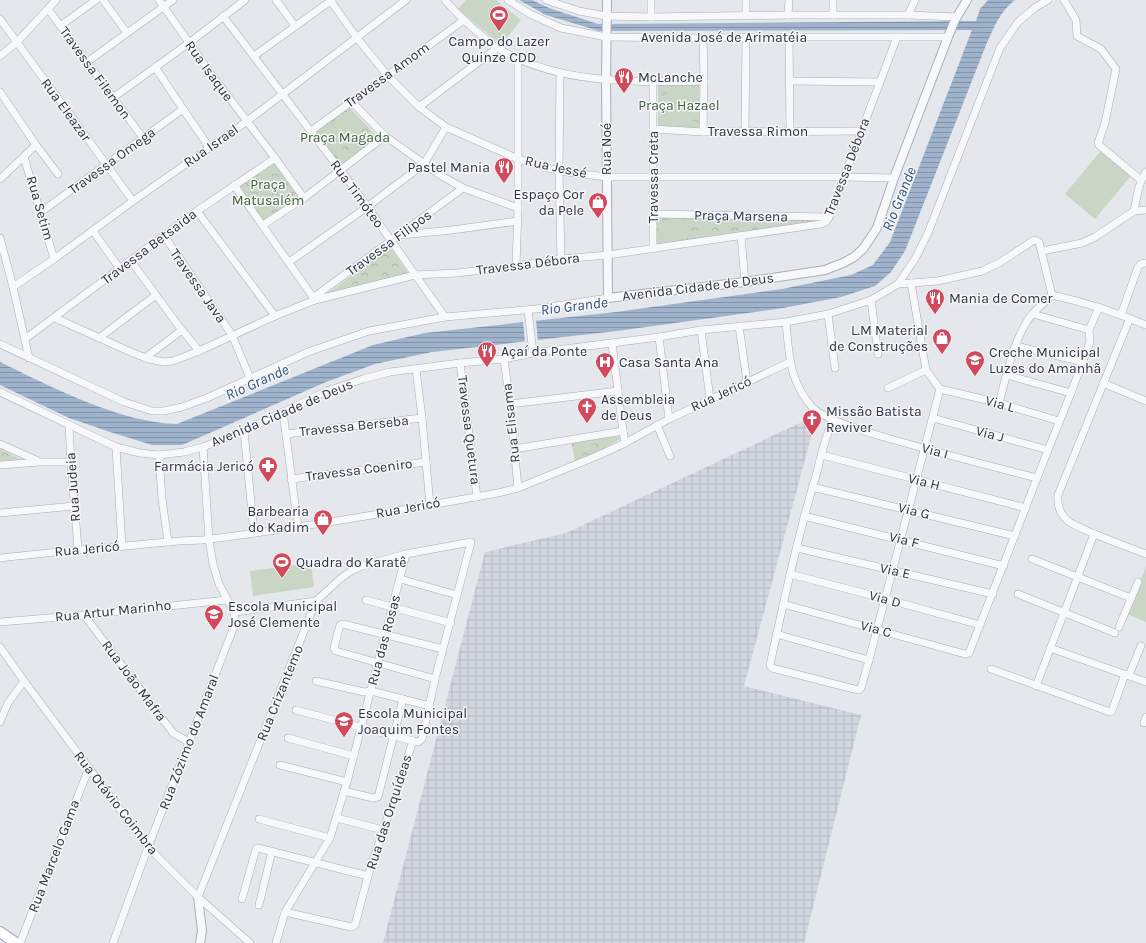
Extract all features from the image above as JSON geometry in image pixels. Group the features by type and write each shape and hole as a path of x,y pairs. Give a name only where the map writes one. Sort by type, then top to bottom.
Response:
{"main road":[{"path":"0,932 16,943"}],"street":[{"path":"0,56 17,42 56,0"},
{"path":"60,26 96,0"},
{"path":"103,0 127,33"},
{"name":"Rua Isaque","path":"159,0 246,122 275,158 304,198"},
{"path":"87,62 174,0"},
{"path":"114,97 189,43 245,0"},
{"path":"276,0 295,26"},
{"path":"254,56 331,0"},
{"name":"Rua Jessé","path":"331,0 357,38 387,75 419,107 446,127 518,159 560,171 607,177 894,178"},
{"name":"Rua Israel","path":"13,287 246,122 406,0"},
{"path":"445,0 464,20 497,48 518,60 560,74 606,80 704,82"},
{"name":"Avenida José de Arimatéia","path":"508,0 530,14 561,28 606,36 703,38 897,37 949,35"},
{"name":"Avenida José de Arimatéia","path":"546,0 579,11 606,17 788,14 908,15 956,18"},
{"name":"Rua Noé","path":"607,0 606,80 608,298"},
{"path":"651,0 651,17"},
{"path":"746,0 746,15"},
{"path":"788,14 789,0"},
{"path":"833,0 833,15"},
{"path":"908,15 915,0"},
{"name":"Avenida Cidade de Deus","path":"0,344 118,400 152,411 164,411 182,407 207,398 308,352 369,330 445,317 528,310 608,298 745,282 825,270 843,263 863,250 877,228 894,178 949,35 956,18 967,0"},
{"path":"898,284 915,260 928,233 1000,48 1018,22 1036,7 1048,0"},
{"path":"1064,0 1076,20 1077,36 1101,49 1116,69 1114,84 1098,143 1099,146 1141,180"},
{"name":"Travessa Filemon","path":"48,9 143,138"},
{"name":"Rua Timóteo","path":"223,16 311,131 445,317"},
{"name":"Rua Eleazar","path":"0,19 133,201"},
{"name":"Travessa Amom","path":"311,131 464,20"},
{"path":"746,37 746,131"},
{"path":"789,37 790,131"},
{"name":"Travessa Débora","path":"55,318 145,358 164,362 199,351 315,298 415,275 450,274 561,259 608,255 816,225 826,222 897,37"},
{"path":"702,132 704,82 703,38"},
{"path":"419,107 497,48"},
{"path":"516,266 518,221 518,60"},
{"path":"155,67 209,147"},
{"path":"560,74 561,259"},
{"path":"790,81 880,82"},
{"name":"Travessa Creta","path":"653,82 653,249"},
{"path":"0,92 36,145 58,174"},
{"path":"351,101 385,136 440,175 464,188 518,208"},
{"name":"Travessa Omega","path":"41,212 182,109"},
{"path":"289,262 367,207 424,164 446,127"},
{"name":"Travessa Rimon","path":"653,129 702,132 862,131"},
{"path":"263,225 304,198 385,136"},
{"path":"0,178 24,158 36,145"},
{"name":"Rua Setim","path":"24,158 54,259"},
{"name":"Travessa Betsaida","path":"25,339 165,237 197,211 275,158"},
{"path":"1134,211 1141,180 1146,172"},
{"path":"234,185 315,298"},
{"name":"Travessa Filipos","path":"315,298 391,240 464,188"},
{"path":"1052,295 1042,251 1082,243 1095,237 1134,211 1146,210"},
{"path":"197,211 275,316"},
{"name":"Praça Marsena","path":"654,214 829,217"},
{"path":"400,235 518,221"},
{"path":"93,231 120,269"},
{"path":"741,236 745,282"},
{"name":"Travessa Java","path":"165,237 232,335 250,378"},
{"path":"0,238 29,358"},
{"name":"Avenida Cidade de Deus","path":"0,392 116,447 140,453 159,455 184,452 203,447 244,431 327,391 390,372 504,359 533,353 659,337 701,330 786,322 828,314 870,300 898,284 938,282 982,272 1036,240 1039,242 1042,251"},
{"path":"132,261 199,351"},
{"path":"1121,315 1138,267 1141,264 1146,263"},
{"path":"834,420 804,516 770,665 771,668 859,690 861,688 886,599 940,389 926,370 911,283"},
{"path":"99,338 156,295"},
{"path":"1052,295 1099,307 1146,325"},
{"path":"999,403 1016,346 1026,322 1052,295"},
{"path":"870,300 878,354"},
{"path":"980,625 1083,362 1090,342 1090,330 1099,307"},
{"path":"528,310 533,353"},
{"path":"828,314 835,368"},
{"path":"1033,314 1090,330"},
{"path":"1130,318 1058,495 1057,502 1059,509 1066,520 1094,534 1146,554"},
{"name":"Via I","path":"786,322 790,362 794,377 807,401 817,411 834,420 867,432 925,449 1037,478"},
{"path":"739,326 747,382"},
{"path":"145,358 182,330"},
{"path":"701,330 710,399"},
{"path":"659,337 668,419"},
{"path":"612,343 625,443"},
{"path":"1016,346 1083,362"},
{"name":"Rua Elisama","path":"504,359 518,488"},
{"name":"Rua Jericó","path":"0,558 78,549 209,540 298,527 478,497 518,488 597,456 625,443 668,419 790,362"},
{"name":"Travessa Quetura","path":"460,363 478,497"},
{"path":"416,369 430,505"},
{"path":"888,388 926,370"},
{"path":"1007,375 1071,393"},
{"path":"1103,383 1146,401"},
{"name":"Via L","path":"940,389 999,403 1059,421"},
{"path":"510,404 618,391"},
{"path":"283,412 298,527"},
{"name":"Travessa Berseba","path":"286,434 422,418"},
{"name":"Via J","path":"933,418 1048,450"},
{"path":"657,425 670,456"},
{"name":"Rua Judeia","path":"69,426 78,549"},
{"path":"244,431 254,533"},
{"path":"514,449 623,431"},
{"path":"0,444 40,462"},
{"path":"116,447 122,547"},
{"path":"203,447 209,540 215,575 234,612 316,601"},
{"path":"159,455 162,499 168,542"},
{"name":"Via H","path":"822,455 1026,508"},
{"path":"0,465 40,462 71,462"},
{"name":"Travessa Coeniro","path":"291,479 426,462"},
{"name":"Via G","path":"812,487 1015,536"},
{"path":"0,513 74,506"},
{"name":"Via F","path":"804,516 1004,566"},
{"path":"1036,686 1079,577 1094,534"},
{"name":"Rua Crizantemo","path":"198,897 316,601 351,570 406,554 471,542"},
{"name":"Rua das Orquídeas","path":"285,912 353,926 355,925 368,876 413,741 418,742 422,739 435,679 471,542"},
{"name":"Via E","path":"797,548 993,594"},
{"name":"Rua das Rosas","path":"276,943 285,912 324,849 330,838 337,818 406,554"},
{"path":"1032,558 1131,598"},
{"name":"Via D","path":"790,574 980,625"},
{"path":"400,579 457,595"},
{"path":"1119,627 1138,582"},
{"path":"1018,594 1115,633"},
{"name":"Rua Artur Marinho","path":"0,622 227,600"},
{"path":"366,600 450,622"},
{"name":"Via C","path":"783,604 966,654 969,653 980,625"},
{"name":"Rua Zózimo do Amaral","path":"113,943 148,847 234,629 234,612"},
{"name":"Rua João Mafra","path":"84,615 173,733 189,742"},
{"path":"435,679 334,651 340,625 343,624 443,649"},
{"path":"776,634 869,660"},
{"path":"992,669 1110,712 1112,711 1141,646"},
{"name":"Rua Otávio Coimbra","path":"0,647 148,847 198,897 250,943"},
{"path":"1050,648 1146,682"},
{"path":"0,722 8,703 24,681"},
{"path":"316,681 364,692 371,691 430,706"},
{"path":"344,791 373,798 378,797 403,699"},
{"path":"0,704 8,703"},
{"path":"296,710 413,741"},
{"path":"288,738 354,756"},
{"path":"280,765 347,782"},
{"name":"Rua Marcelo Gama","path":"20,943 89,768"},
{"path":"337,818 383,830"},
{"path":"259,819 330,838"},
{"path":"242,899 256,849 261,848 368,876"},
{"path":"259,905 272,851"},
{"path":"198,897 202,931 200,943"}],"shaded area":[{"path":"817,415 744,686 861,715 804,943 383,943 485,552 566,533"}],"green space":[{"name":"Campo do Lazer Quinze CDD","path":"466,0 496,0 521,20 501,45 458,9"},
{"name":"Praça Hazael","path":"658,81 699,82 700,128 658,128"},
{"path":"666,82 692,83 693,125 667,125"},
{"name":"Praça Magada","path":"349,107 379,138 342,168 314,133"},
{"path":"350,109 363,127 335,148 322,130"},
{"path":"1104,147 1134,172 1095,219 1065,194"},
{"name":"Praça Matusalém","path":"274,162 299,197 265,224 236,187"},
{"path":"831,214 829,221 656,246 656,216"},
{"path":"691,219 691,238 661,240 660,221"},
{"path":"390,247 410,276 328,293"},
{"path":"598,436 623,437 600,451 575,462 571,439"},
{"path":"593,438 594,448 575,450 574,440"},
{"path":"0,449 28,463 0,463"},
{"name":"Quadra do Karatê","path":"311,563 314,587 253,596 250,571"},
{"path":"1146,567 1146,622 1127,614"}],"water":[{"path":"519,0 532,0 549,8 598,24 976,21 980,9 988,0 1015,0 1005,9 994,27 905,251 891,272 875,286 841,297 783,308 617,331 432,352 375,364 326,382 182,445 152,445 110,432 69,418 0,385 0,362 41,382 110,411 155,422 177,424 373,345 425,333 616,312 782,289 851,275 873,265 890,242 972,30 599,31 546,15"}],"pier":[{"path":"536,319 538,342 525,343 523,321"}],"place":[{"name":"Campo do Lazer Quinze CDD","path":"499,32"},
{"name":"McLanche","path":"624,94"},
{"name":"Pastel Mania","path":"504,184"},
{"name":"Espaço Cor da Pele","path":"598,219"},
{"name":"Mania de Comer","path":"935,315"},
{"name":"L.M Material de Construções","path":"942,355"},
{"name":"Açaí da Ponte","path":"487,368"},
{"name":"Creche Municipal Luzes do Amanhã","path":"975,377"},
{"name":"Casa Santa Ana","path":"605,379"},
{"name":"Assembleia de Deus","path":"587,424"},
{"name":"Missão Batista Reviver","path":"812,436"},
{"name":"Farmácia Jericó","path":"268,483"},
{"name":"Barbearia do Kadim","path":"323,536"},
{"name":"Quadra do Karatê","path":"282,579"},
{"name":"Escola Municipal José Clemente","path":"214,631"},
{"name":"Escola Municipal Joaquim Fontes","path":"344,738"}],"water label":[{"name":"Rio Grande","path":"899,199"},
{"name":"Rio Grande","path":"574,306"},
{"name":"Rio Grande","path":"257,382"}]}
